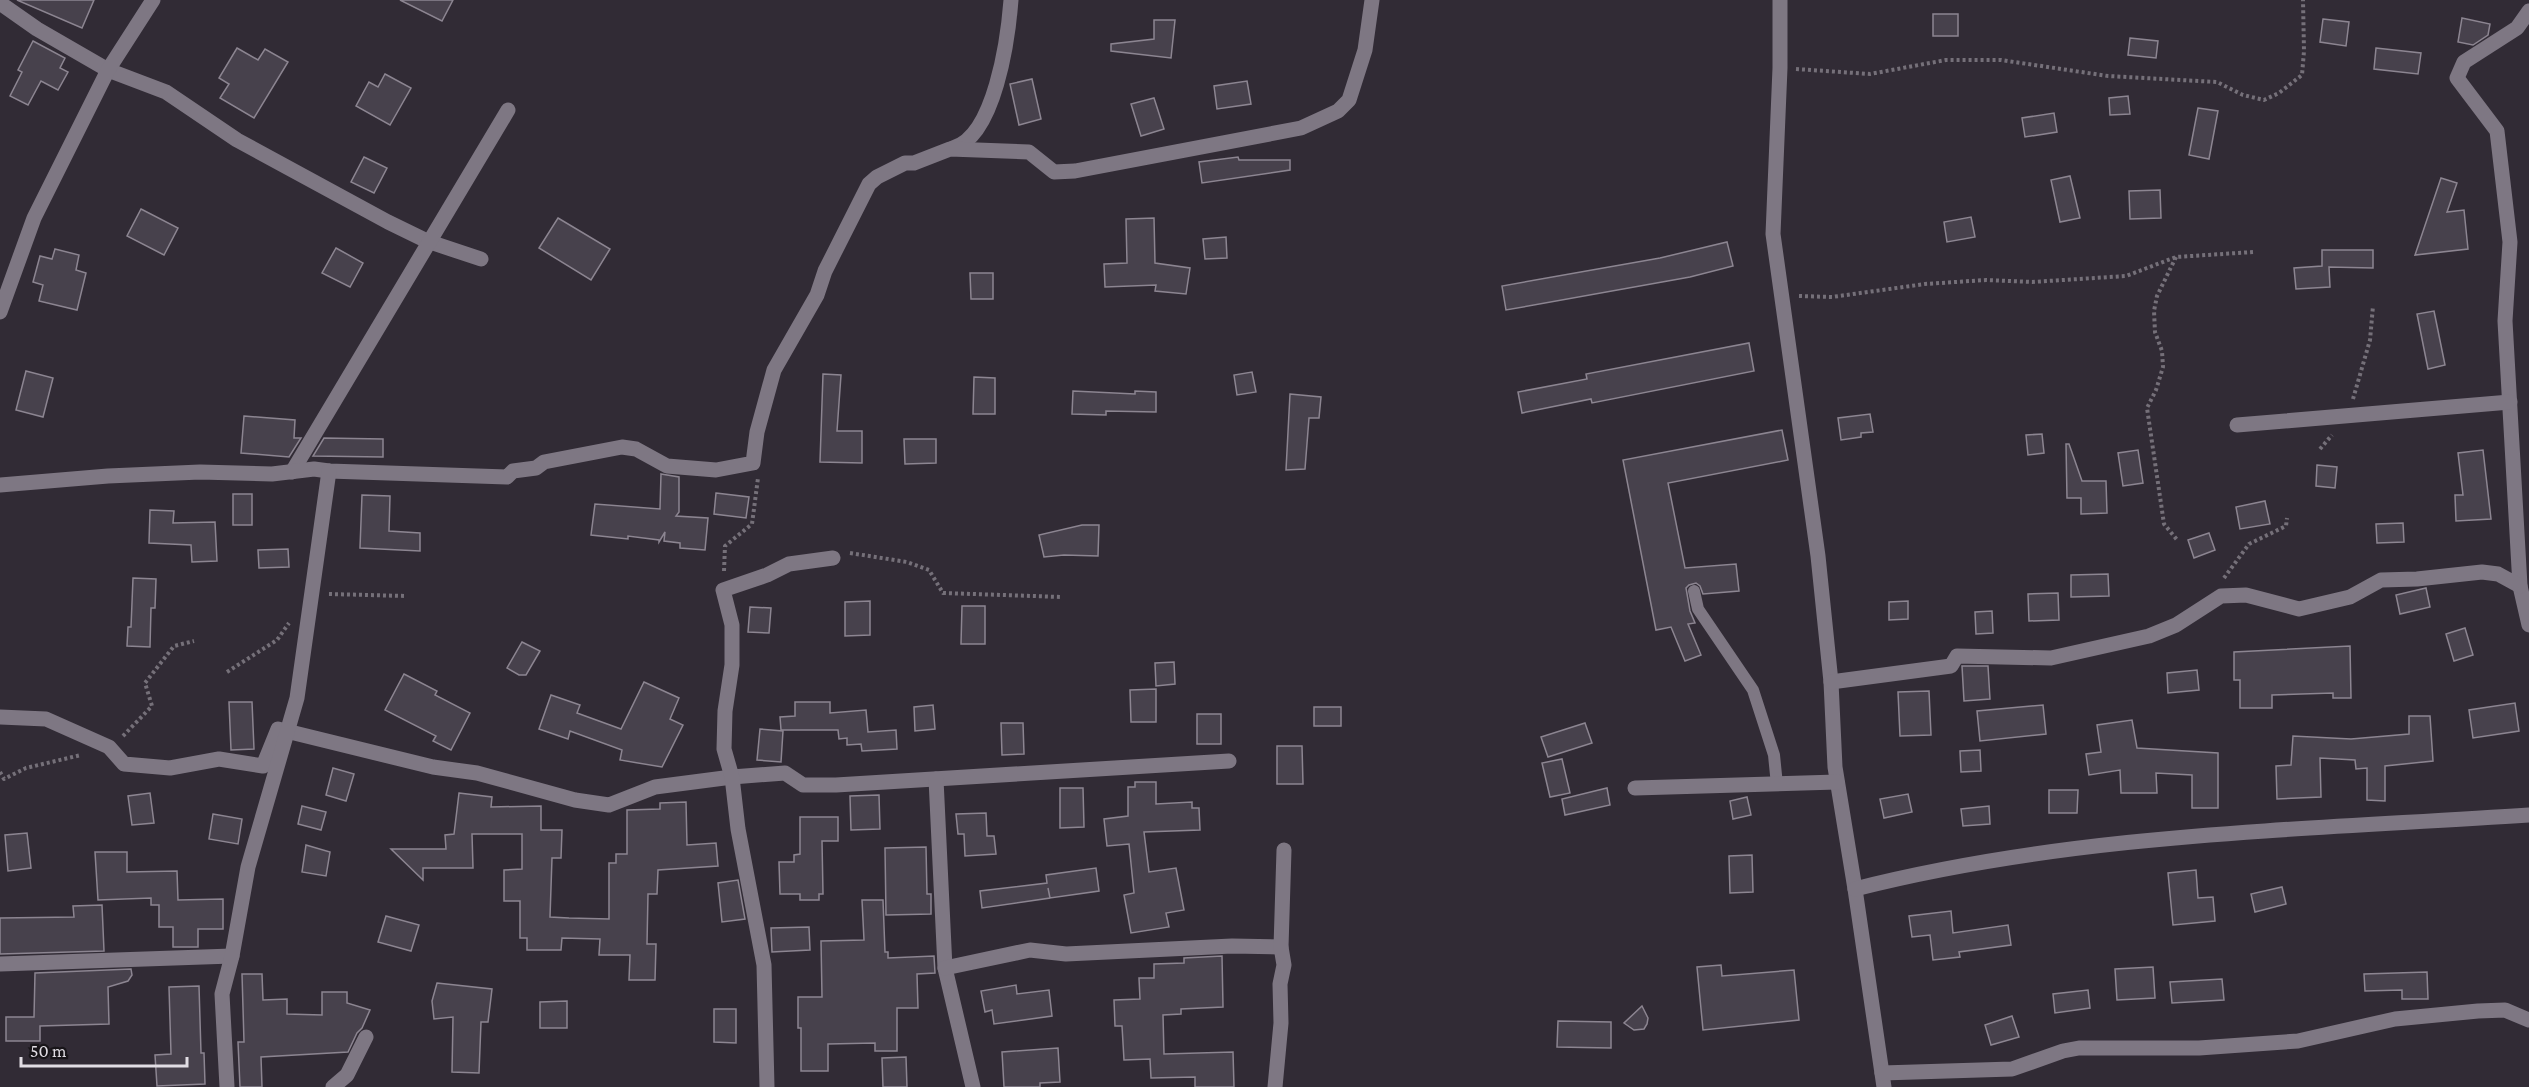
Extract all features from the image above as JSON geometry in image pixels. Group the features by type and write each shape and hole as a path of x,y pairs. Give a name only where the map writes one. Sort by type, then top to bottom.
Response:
{"street":[{"path":"0,312 34,218 108,70 153,0"},
{"path":"0,485 108,476 292,472 314,469 507,477 513,471 536,468 544,462 622,447 636,449 667,466 716,470 753,464 757,432 774,369 817,295 825,271 869,184 877,177 905,163 914,163 964,145 990,109 1005,48 1011,0"},
{"path":"950,149 1029,152 1054,172 1075,171 1301,128 1338,111 1349,100 1365,50 1372,0"},
{"path":"1780,0 1780,68 1773,234 1818,556 1831,682 1837,782 1883,1080 2012,1069 2079,1048 2199,1048 2298,1041 2395,1019 2478,1011 2505,1010 2529,1020"},
{"path":"0,3 37,29 108,70 166,92 237,140 329,191 428,241 481,259"},
{"path":"2529,11 2517,28 2464,62 2457,78 2497,131 2510,242 2505,321 2520,586 2529,625"},
{"path":"292,472 508,110"},
{"path":"2237,425 2510,402"},
{"path":"227,1087 222,994 232,957 248,867 297,698 308,607 329,471"},
{"path":"766,1087 764,965 738,829 732,777 724,749 725,711 732,665 732,625 723,590 767,575 789,564 833,558"},
{"path":"1831,682 1951,666 1956,656 2051,658 2162,633 2221,596 2246,595 2299,609 2350,597 2381,580 2417,579 2482,572 2498,574 2520,586"},
{"path":"0,717 46,719 109,747 124,764 170,768 219,759 263,766 278,729 401,757 433,767 477,773 575,800 609,805 655,787 785,773 803,785 836,785 1229,761"},
{"path":"936,779 945,968 973,1087"},
{"path":"1635,788 1837,782"},
{"path":"1855,889 1916,873 2130,841 2529,814"},
{"path":"1275,1087 1281,1023 1280,984 1284,965 1281,947 1284,850"},
{"path":"945,968 1030,950 1066,954 1232,946 1281,947"},
{"path":"0,964 232,957"},
{"path":"333,1087 348,1075 366,1037"}],"lane":[{"path":"1694,591 1698,609 1753,690 1774,755 1777,785"}],"path":[{"path":"1780,68 1869,74 1946,60 2001,60 2108,76 2217,82 2243,96 2264,99 2279,93 2302,75 2304,51 2302,0"},
{"path":"1781,296 1832,297 1986,280 2032,282 2126,276 2176,257 2253,252"},
{"path":"2176,257 2157,296 2154,311 2155,332 2162,351 2163,367 2157,390 2147,408 2164,524 2178,541"},
{"path":"2320,448 2349,417 2370,340 2373,306"},
{"path":"723,590 725,546 752,524 759,479 753,464"},
{"path":"2224,579 2249,544 2286,526 2287,519"},
{"path":"833,558 846,552 907,562 929,570 943,592 1062,597"},
{"path":"227,672 278,640 287,625 308,607 316,592 406,596"},
{"path":"0,772 4,779 26,768 109,747 133,728 152,706 145,683 174,646 194,641"}],"building":[{"path":"17,0 94,0 82,28"},
{"path":"400,0 453,0 442,21"},
{"path":"1933,14 1958,14 1958,36 1933,36"},
{"path":"2462,18 2490,24 2488,35 2473,45 2458,42"},
{"path":"2323,19 2349,22 2346,46 2320,42"},
{"path":"1154,20 1175,20 1171,58 1111,51 1111,44 1154,39"},
{"path":"2130,38 2158,41 2156,58 2128,55"},
{"path":"33,41 65,58 60,68 68,72 58,90 41,81 28,105 10,96 22,72 18,70"},
{"path":"237,48 258,60 265,49 288,62 254,118 220,98 229,84 219,78"},
{"path":"2376,48 2421,53 2418,74 2374,69"},
{"path":"385,74 411,88 390,125 356,106 369,82 378,87"},
{"path":"1032,79 1041,119 1019,125 1010,84"},
{"path":"1247,81 1251,104 1217,109 1214,86"},
{"path":"2128,96 2130,114 2110,115 2109,98"},
{"path":"1154,98 1164,129 1141,136 1131,104"},
{"path":"2198,108 2218,111 2209,159 2189,155"},
{"path":"2054,113 2057,132 2025,137 2022,118"},
{"path":"364,157 387,168 374,193 351,182"},
{"path":"1238,157 1239,160 1290,160 1290,170 1202,183 1199,162"},
{"path":"2070,176 2080,218 2060,222 2051,180"},
{"path":"2441,178 2457,183 2447,212 2464,210 2468,249 2415,255"},
{"path":"2160,190 2161,218 2130,219 2129,191"},
{"path":"141,209 178,228 164,255 127,236"},
{"path":"1971,217 1975,237 1947,242 1944,222"},
{"path":"558,218 610,249 591,280 539,248"},
{"path":"1154,218 1155,263 1190,268 1186,294 1155,291 1156,285 1105,287 1104,264 1127,263 1126,219"},
{"path":"1226,237 1227,258 1205,259 1203,239"},
{"path":"1727,242 1733,266 1690,277 1506,310 1502,286 1660,258"},
{"path":"336,248 363,263 350,287 322,273"},
{"path":"55,249 79,255 76,270 86,273 77,310 39,301 43,285 33,282 40,256 52,259"},
{"path":"2322,250 2373,250 2373,268 2329,267 2330,287 2296,289 2294,268 2322,266"},
{"path":"970,273 993,273 993,299 971,299"},
{"path":"2434,311 2445,365 2428,369 2417,314"},
{"path":"1749,343 1754,371 1592,403 1591,399 1522,413 1518,392 1587,379 1586,374"},
{"path":"26,371 53,378 43,417 16,410"},
{"path":"1252,372 1256,392 1237,395 1234,375"},
{"path":"823,374 841,375 837,431 862,431 862,463 820,462"},
{"path":"974,377 995,378 995,414 973,414"},
{"path":"1073,391 1135,394 1135,391 1156,392 1156,412 1106,411 1106,415 1072,414"},
{"path":"1290,394 1321,397 1319,418 1309,418 1305,469 1286,470"},
{"path":"1870,414 1873,432 1861,433 1861,437 1841,440 1838,418"},
{"path":"244,416 295,420 294,438 301,438 289,457 241,453"},
{"path":"1782,430 1788,460 1668,483 1685,568 1736,564 1739,591 1703,594 1696,583 1686,588 1690,611 1695,623 1688,624 1701,655 1685,661 1671,627 1656,630 1623,460"},
{"path":"2042,434 2044,453 2028,455 2026,435"},
{"path":"324,438 383,439 383,457 313,456"},
{"path":"904,439 936,439 936,463 905,464"},
{"path":"2066,444 2069,444 2082,481 2106,481 2107,513 2081,514 2081,498 2067,498"},
{"path":"2138,450 2143,483 2123,486 2118,453"},
{"path":"2483,450 2491,519 2456,521 2455,495 2463,495 2458,453"},
{"path":"2317,465 2337,467 2335,488 2316,486"},
{"path":"661,474 679,477 679,512 676,516 708,518 705,550 680,548 680,543 664,541 665,532 659,542 659,540 628,536 628,539 591,535 595,504 660,509"},
{"path":"716,493 749,497 746,518 714,514"},
{"path":"233,494 252,494 252,525 233,525"},
{"path":"362,495 390,496 389,531 420,533 420,551 360,548"},
{"path":"2265,501 2270,524 2240,529 2236,507"},
{"path":"150,510 174,511 173,523 215,522 217,561 192,562 191,545 149,543"},
{"path":"2403,523 2404,542 2377,543 2376,524"},
{"path":"1082,525 1099,525 1098,556 1044,557 1039,535"},
{"path":"2209,533 2215,550 2194,558 2188,540"},
{"path":"288,549 289,567 259,568 258,550"},
{"path":"2108,574 2109,596 2071,597 2071,575"},
{"path":"133,578 156,579 155,608 151,608 150,647 127,646 128,627 131,627"},
{"path":"2426,588 2430,607 2400,614 2396,595"},
{"path":"2058,593 2059,620 2029,621 2028,594"},
{"path":"870,601 870,635 845,636 845,602"},
{"path":"1908,601 1908,619 1889,620 1889,602"},
{"path":"962,606 985,606 985,644 961,644"},
{"path":"750,607 771,608 769,633 748,632"},
{"path":"1992,611 1993,633 1976,634 1975,612"},
{"path":"2465,628 2473,655 2454,661 2446,634"},
{"path":"522,642 540,651 526,675 519,675 507,668"},
{"path":"2350,646 2351,698 2333,698 2333,693 2272,695 2272,708 2240,708 2240,680 2234,680 2234,652"},
{"path":"1174,662 1175,684 1156,686 1155,663"},
{"path":"1962,666 1988,666 1990,699 1964,701"},
{"path":"2197,670 2199,690 2168,693 2167,673"},
{"path":"404,674 437,691 435,695 470,713 451,750 433,741 436,736 385,710"},
{"path":"644,682 679,698 670,719 683,725 662,767 620,760 622,750 570,731 568,739 539,729 551,695 580,705 577,713 621,729"},
{"path":"1156,689 1156,722 1131,722 1130,690"},
{"path":"1929,691 1931,735 1900,736 1898,692"},
{"path":"229,702 252,702 254,749 231,750"},
{"path":"795,702 830,702 830,713 866,710 868,732 896,730 897,749 862,751 861,744 847,745 847,738 839,739 838,730 781,730 780,717 795,716"},
{"path":"2515,703 2519,731 2473,738 2469,710"},
{"path":"933,705 935,729 915,731 914,707"},
{"path":"2043,705 2046,734 1980,741 1977,711"},
{"path":"1314,707 1341,707 1341,726 1314,726"},
{"path":"1197,714 1221,714 1221,744 1197,744"},
{"path":"2409,716 2430,716 2433,761 2385,766 2385,801 2367,800 2367,768 2356,769 2355,760 2320,758 2321,797 2277,799 2276,766 2291,765 2293,736 2351,739 2409,734"},
{"path":"2132,720 2137,748 2218,753 2218,808 2192,808 2192,775 2156,773 2157,793 2121,793 2120,770 2089,775 2086,754 2101,752 2097,725"},
{"path":"1001,723 1023,723 1024,754 1002,755"},
{"path":"1585,723 1592,743 1548,757 1541,737"},
{"path":"760,729 783,731 781,762 757,760"},
{"path":"1277,746 1302,746 1303,784 1277,784"},
{"path":"1980,750 1981,771 1961,772 1960,751"},
{"path":"1562,759 1570,793 1550,797 1542,763"},
{"path":"333,768 354,774 346,801 326,795"},
{"path":"1135,782 1156,782 1156,804 1192,802 1192,808 1199,808 1200,830 1144,832 1149,872 1176,868 1184,910 1166,913 1169,927 1131,933 1124,895 1134,893 1129,844 1107,846 1104,819 1128,816 1128,787 1135,787"},
{"path":"1060,788 1083,788 1084,827 1060,828"},
{"path":"1607,788 1610,805 1565,815 1562,799"},
{"path":"2049,790 2078,790 2077,813 2049,813"},
{"path":"150,793 154,823 132,825 128,796"},
{"path":"459,793 492,797 491,807 541,806 541,830 562,830 561,858 552,858 550,917 569,918 609,919 609,863 616,863 616,854 627,854 627,810 660,809 660,803 686,802 687,845 716,843 718,866 658,870 657,894 648,894 647,944 656,944 655,980 629,980 630,955 599,955 600,939 562,938 561,950 527,950 527,938 520,938 520,901 504,901 504,870 522,869 522,834 472,834 473,868 423,868 423,880 391,849 446,849 445,835 454,834"},
{"path":"1908,794 1912,812 1884,818 1880,799"},
{"path":"879,795 880,829 851,830 850,796"},
{"path":"1747,797 1751,815 1733,819 1730,801"},
{"path":"302,806 326,812 321,830 298,824"},
{"path":"1989,806 1990,824 1963,826 1961,809"},
{"path":"986,813 987,836 994,836 996,854 965,856 964,834 958,834 956,814"},
{"path":"213,814 242,819 238,844 209,839"},
{"path":"800,817 838,817 838,841 822,841 823,894 819,894 819,900 800,900 800,894 780,894 779,862 794,862 794,855 800,854"},
{"path":"27,833 31,868 8,871 5,835"},
{"path":"306,845 330,852 326,876 302,872"},
{"path":"926,847 927,894 931,894 931,914 886,915 885,848"},
{"path":"95,852 127,852 127,872 177,871 178,900 223,899 223,929 198,929 198,947 173,947 173,927 159,927 159,905 151,905 151,898 98,900"},
{"path":"1752,855 1753,892 1730,893 1729,856"},
{"path":"1096,868 1099,891 982,908 980,891 1047,883 1046,875"},
{"path":"2196,870 2198,898 2213,897 2215,921 2173,925 2168,873"},
{"path":"738,880 745,919 722,922 718,883"},
{"path":"2282,887 2286,904 2255,912 2251,894"},
{"path":"862,900 883,900 885,952 888,952 888,958 934,956 935,973 917,974 918,1008 897,1008 897,1051 875,1051 875,1043 828,1044 828,1071 801,1071 798,997 822,997 821,941 864,940"},
{"path":"102,905 104,951 0,954 0,918 74,917 73,906"},
{"path":"1951,911 1953,933 2008,925 2011,945 1959,952 1960,957 1933,960 1930,935 1912,937 1909,916"},
{"path":"386,916 419,925 411,951 378,942"},
{"path":"809,927 810,950 772,952 771,928"},
{"path":"1222,956 1223,1007 1181,1009 1181,1014 1163,1015 1164,1054 1233,1052 1234,1087 1195,1087 1195,1077 1151,1078 1150,1059 1124,1060 1122,1026 1115,1026 1114,1000 1140,999 1139,978 1154,978 1154,964 1184,963 1184,958"},
{"path":"1721,965 1722,976 1794,970 1799,1020 1703,1030 1697,967"},
{"path":"2153,967 2155,998 2117,1000 2115,969"},
{"path":"131,969 132,975 128,981 108,987 109,1024 40,1026 40,1041 6,1041 6,1017 34,1017 35,973"},
{"path":"2427,972 2428,999 2402,999 2402,990 2365,991 2364,974"},
{"path":"242,974 262,974 263,1000 287,999 287,1014 322,1015 322,992 347,992 347,1003 370,1010 348,1052 261,1057 262,1087 240,1087 238,1042 244,1042"},
{"path":"2222,979 2224,1000 2172,1003 2170,982"},
{"path":"437,983 492,989 488,1022 481,1022 479,1073 452,1072 453,1017 434,1019 432,1001"},
{"path":"1016,985 1017,994 1049,990 1052,1016 994,1024 992,1010 985,1012 981,991"},
{"path":"199,986 201,1053 204,1053 205,1084 157,1086 155,1055 171,1054 169,987"},
{"path":"2088,990 2090,1008 2055,1013 2053,994"},
{"path":"567,1001 567,1028 540,1028 540,1002"},
{"path":"1642,1006 1648,1018 1647,1024 1644,1029 1634,1030 1624,1023"},
{"path":"714,1009 736,1009 736,1043 714,1042"},
{"path":"2012,1016 2019,1037 1991,1045 1985,1025"},
{"path":"1558,1021 1611,1022 1611,1048 1557,1047"},
{"path":"1058,1048 1060,1082 1040,1083 1040,1087 1004,1087 1002,1052"},
{"path":"906,1057 907,1087 883,1087 882,1058"}]}
